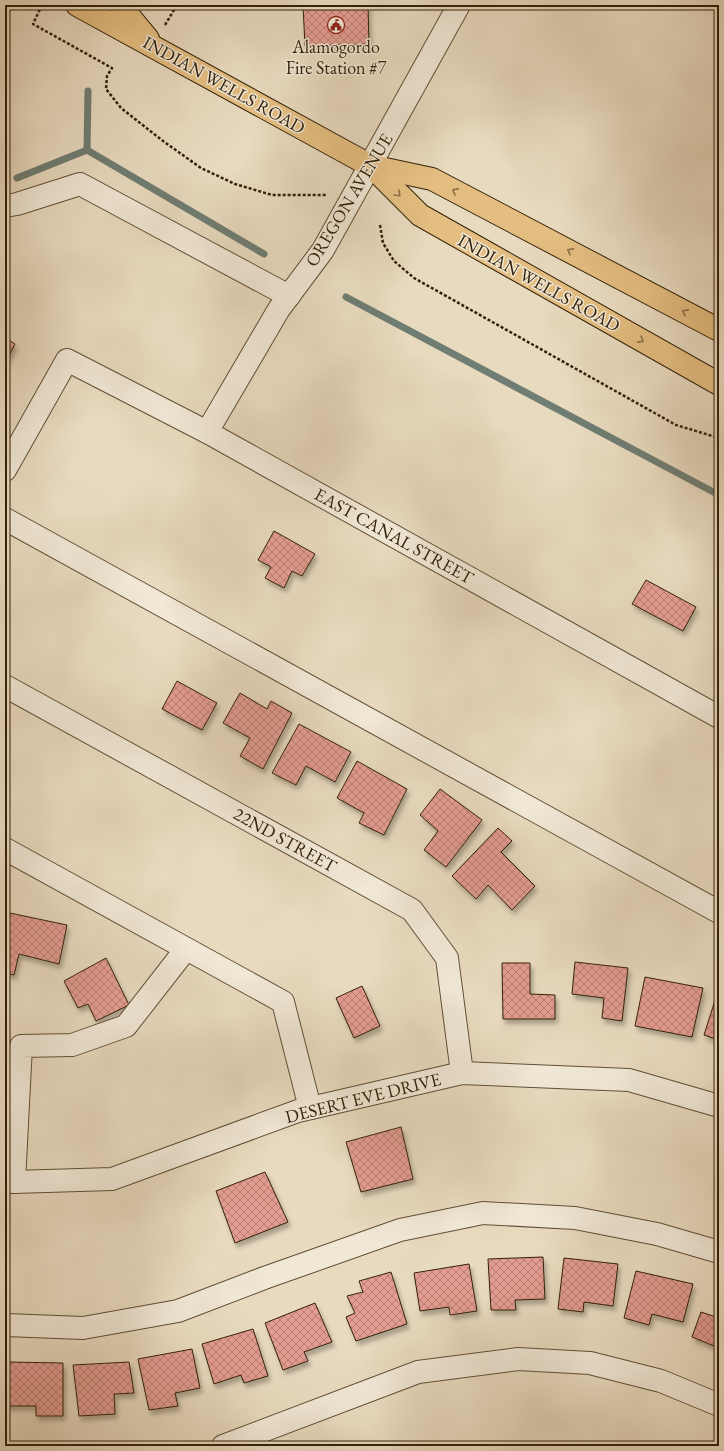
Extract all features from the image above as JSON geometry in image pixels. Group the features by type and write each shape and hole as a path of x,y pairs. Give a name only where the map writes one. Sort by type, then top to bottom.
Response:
{"main road":[{"name":"INDIAN WELLS ROAD","path":"77,5 371,166 420,215 719,384"},
{"path":"120,5 153,46"},
{"name":"INDIAN WELLS ROAD","path":"371,166 432,178 719,330"}],"street":[{"name":"OREGON AVENUE","path":"207,432 279,309 324,250 459,5"},
{"path":"5,206 18,204 80,184 289,296"},
{"name":"EAST CANAL STREET","path":"5,470 67,360 207,432 719,716"},
{"path":"5,519 719,912"},
{"name":"22ND STREET","path":"5,686 412,910 447,958 462,1073"},
{"path":"5,848 283,1002 310,1108"},
{"name":"DESERT EVE DRIVE","path":"186,949 126,1026 72,1045 21,1046 10,1181 112,1180 298,1111 462,1073 629,1080 719,1106"},
{"path":"5,1325 83,1328 178,1311 267,1277 400,1230 483,1213 575,1218 657,1234 719,1252"},
{"path":"223,1446 418,1372 518,1359 590,1363 661,1381 719,1405"}],"path":[{"path":"42,5 32,24 112,68 107,76 106,89 121,108 163,142 201,168 235,184 272,195 326,195"},
{"path":"380,225 383,243 394,261 414,278 676,425 719,438"}],"building":[{"name":"Alamogordo Fire Station #7","path":"303,5 368,5 369,44 305,46"},
{"path":"5,338 15,344 5,363"},
{"path":"274,531 315,554 302,576 292,571 284,588 265,578 271,567 258,560"},
{"path":"646,580 696,607 683,631 632,604"},
{"path":"177,681 217,703 202,730 162,709"},
{"path":"240,693 267,709 271,701 292,713 263,769 240,756 250,738 223,723"},
{"path":"299,724 351,752 335,782 306,766 296,785 272,773"},
{"path":"357,761 407,789 384,835 359,823 364,813 337,798"},
{"path":"440,789 482,820 446,867 424,850 438,831 420,815"},
{"path":"498,828 512,841 501,852 535,886 512,910 488,885 476,899 452,876"},
{"path":"5,912 67,925 59,964 19,954 14,975 5,973"},
{"path":"106,958 129,1005 96,1021 88,1004 78,1008 64,981"},
{"path":"575,962 628,968 622,1021 602,1018 604,998 572,994"},
{"path":"502,963 530,963 530,994 555,995 555,1019 503,1019"},
{"path":"645,977 703,988 692,1037 635,1026"},
{"path":"362,986 380,1026 354,1038 336,998"},
{"path":"718,991 719,992 719,1040 704,1035"},
{"path":"401,1127 413,1179 361,1192 346,1142"},
{"path":"265,1172 288,1222 235,1243 216,1191"},
{"path":"543,1257 545,1299 515,1300 516,1310 491,1310 488,1259"},
{"path":"564,1258 618,1264 613,1306 584,1302 583,1312 558,1309"},
{"path":"469,1264 477,1311 450,1315 449,1307 420,1311 414,1273"},
{"path":"636,1271 693,1284 683,1322 652,1314 649,1325 624,1318"},
{"path":"391,1272 407,1324 356,1341 346,1317 355,1313 347,1296 363,1292 359,1281"},
{"path":"315,1303 332,1342 304,1352 308,1361 283,1370 265,1323"},
{"path":"701,1312 719,1318 719,1348 692,1337"},
{"path":"253,1329 268,1376 244,1383 241,1375 214,1384 202,1344"},
{"path":"192,1349 200,1388 175,1393 178,1406 149,1410 138,1359"},
{"path":"7,1362 63,1363 63,1416 36,1416 36,1406 6,1406"},
{"path":"129,1362 134,1393 114,1394 115,1414 79,1416 73,1365"}],"waterway":[{"path":"88,91 87,150 264,254"},
{"path":"17,178 87,150"},
{"path":"346,297 719,495"}],"place":[{"name":"Alamogordo Fire Station #7","path":"336,25"}]}
